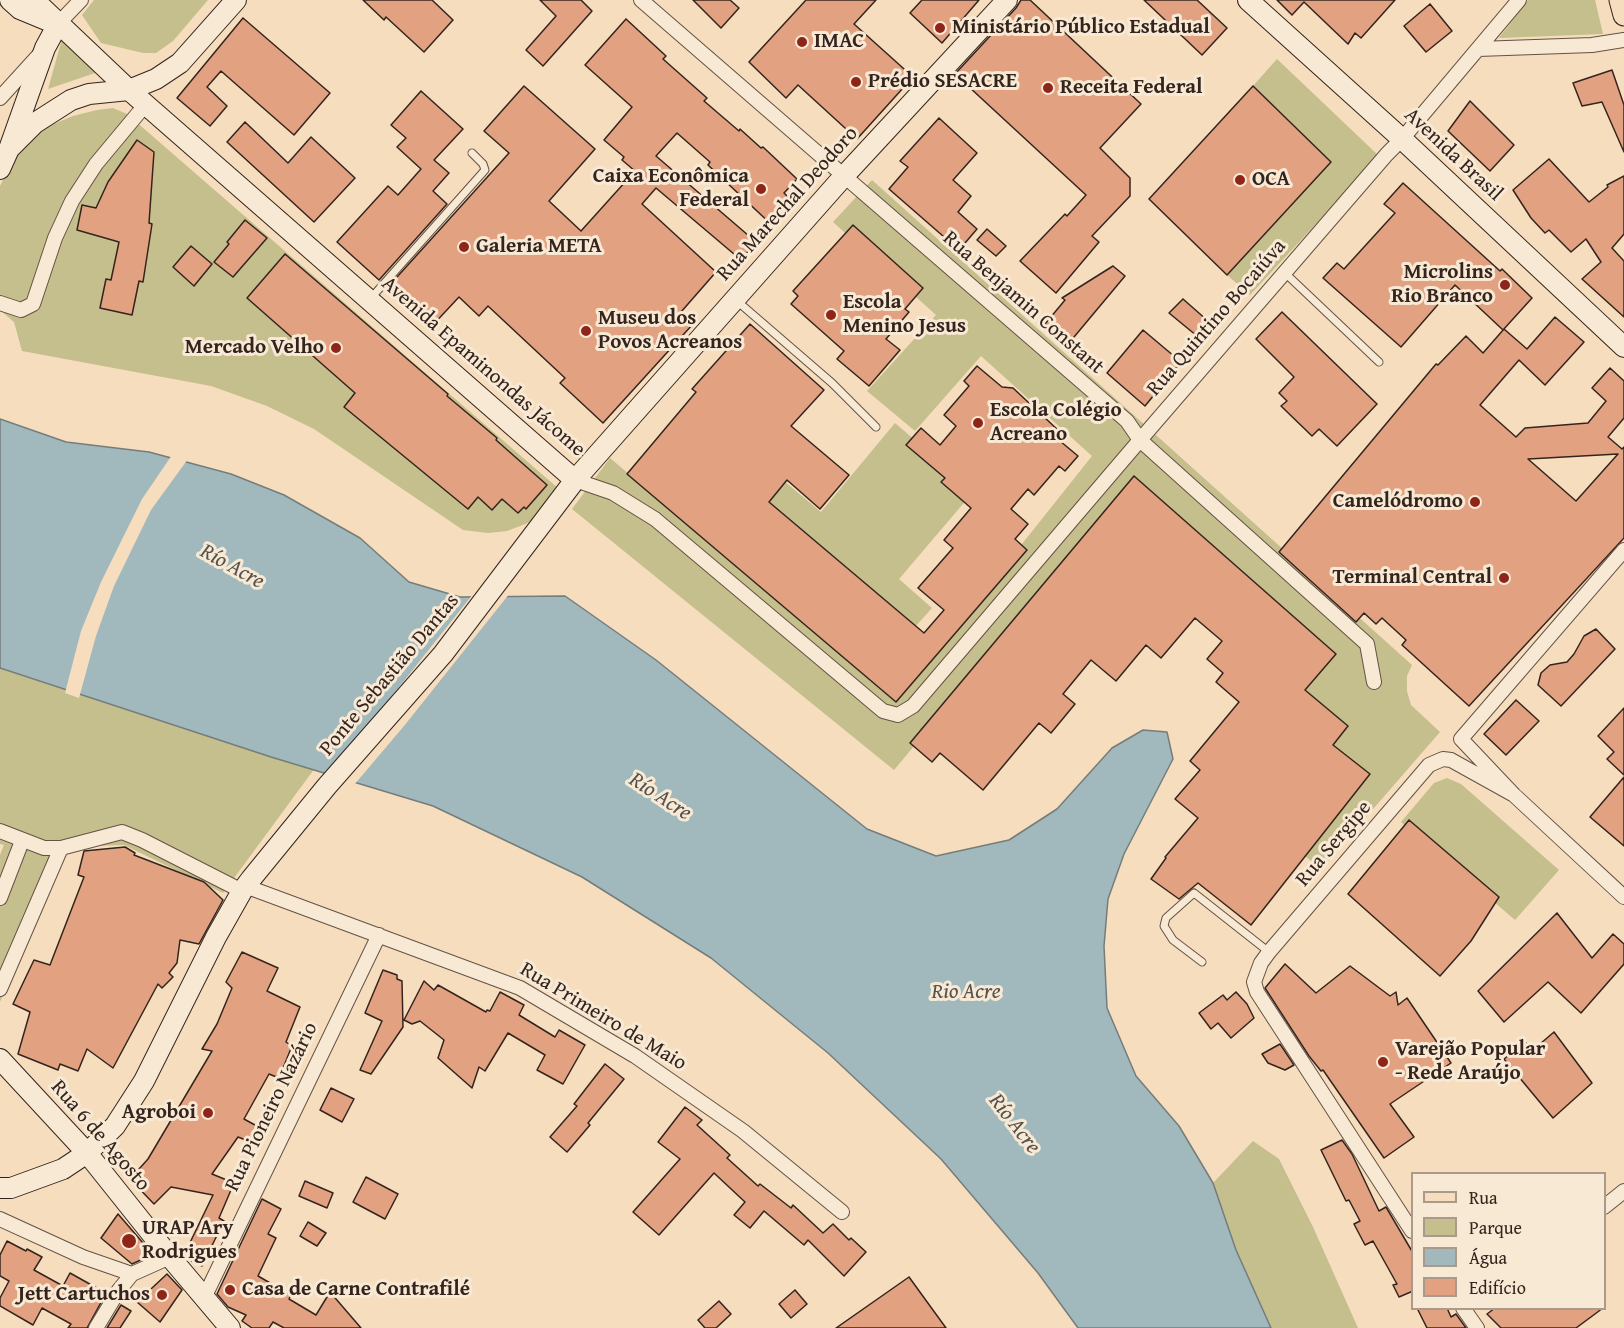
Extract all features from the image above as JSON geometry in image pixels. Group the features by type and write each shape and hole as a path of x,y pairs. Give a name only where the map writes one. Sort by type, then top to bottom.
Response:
{"main road":[{"name":"Avenida Epaminondas Jácome","path":"10,0 20,9 58,24"},
{"name":"Avenida Epaminondas Jácome","path":"34,0 129,90 575,480"},
{"path":"9,149 35,123 71,100 89,94 129,90 156,79 180,63 236,0"},
{"name":"Rua Marechal Deodoro","path":"562,498 575,480 844,176 1007,0"},
{"name":"Avenida Brasil","path":"1248,0 1402,139 1624,347"},
{"path":"1620,0 1624,15"},
{"path":"0,169 45,48 58,24"},
{"name":"Ponte Sebastião Dantas","path":"0,1188 11,1188 63,1168 87,1153 115,1126 144,1081 216,937 246,885 327,786 443,654 562,498"},
{"name":"Rua 6 de Agosto","path":"0,1059 87,1153 230,1328"}],"street":[{"path":"58,24 81,0"},
{"name":"Rua Benjamin Constant","path":"641,0 1127,421 1140,440 1367,644 1374,682"},
{"name":"Rua Quintino Bocaiúva","path":"898,715 913,706 1519,0"},
{"path":"1478,49 1592,45 1624,40"},
{"path":"0,98 45,48"},
{"path":"0,303 21,310 33,304 55,238 72,201 96,164 146,104"},
{"name":"Avenida Epaminondas Jácome","path":"575,480 613,493 655,519 883,711 898,715"},
{"path":"1624,550 1461,739 1514,795 1624,897"},
{"name":"Rua Sergipe","path":"1265,958 1429,765 1443,759 1461,763 1514,795"},
{"name":"Rua Primeiro de Maio","path":"0,831 44,848 61,848 122,832 246,885 520,988 635,1056 743,1131 842,1212"},
{"path":"0,898 22,841"},
{"path":"0,989 61,848"},
{"name":"Rua Pioneiro Nazário","path":"204,1298 379,935"},
{"path":"1265,958 1254,982 1257,992 1411,1228"},
{"path":"1606,1206 1624,1191"},
{"path":"0,1219 83,1257 132,1274"},
{"path":"96,1328 119,1290 132,1274 170,1257"},
{"path":"1470,1311 1477,1328"}],"lane":[{"path":"369,300 485,170 483,164 472,153"},
{"path":"1285,273 1379,362"},
{"path":"735,299 832,383 876,427"},
{"path":"1202,962 1173,940 1164,927 1166,918 1194,893 1265,958"}],"green space":[{"path":"94,0 208,0 173,41 156,53 143,53 101,43 82,15"},
{"path":"1528,0 1595,0 1603,34 1499,38"},
{"path":"62,39 98,72 48,89"},
{"path":"1277,59 1379,156 1250,295 1227,275 1331,162 1253,86"},
{"path":"113,108 127,114 559,489 533,521 507,531 488,533 463,530 314,429 267,406 211,386 22,351 14,322 0,310 0,186 15,155 44,128 73,116"},
{"path":"872,180 1412,665 1407,676 1407,691 1411,705 1440,732 1321,869 1305,856 1370,774 1333,745 1348,726 1295,681 1131,487 894,770 572,509 610,458 897,701 1092,456 981,356 915,431 867,391 936,315 833,222"},
{"path":"895,423 974,491 899,579 932,608 915,627 769,502 784,481 821,512"},
{"path":"0,668 53,681 315,768 223,893 124,845 66,847 0,1002 0,855 4,845 0,844"},
{"path":"1447,778 1461,784 1559,870 1515,920 1401,822 1434,783"},
{"path":"1253,1141 1279,1159 1313,1227 1358,1328 1271,1328 1236,1250 1213,1183"}],"water":[{"name":"Rio Acre","path":"0,419 66,442 149,452 231,474 284,495 360,538 409,582 460,597 565,596 656,660 867,829 936,856 1009,840 1057,809 1112,748 1143,730 1167,732 1173,759 1124,854 1108,899 1104,946 1107,1008 1136,1076 1179,1126 1213,1183 1236,1250 1271,1328 1078,1328 1038,1273 941,1159 828,1053 711,958 582,877 433,806 271,757 0,668"}],"pier":[{"path":"172,455 188,459 151,510 114,586 96,636 79,698 65,693 81,631 101,582 142,499"},
{"path":"510,593 354,785 323,776 380,711 473,594"}],"building":[{"path":"363,0 432,0 453,20 424,52 386,17 384,20"},
{"path":"540,0 581,0 592,11 543,66 526,50 556,16"},
{"path":"693,0 730,0 739,8 721,28"},
{"path":"806,0 876,0 854,24 913,77 857,139 798,85 786,98 749,62"},
{"name":"Ministário Público Estadual","path":"922,0 979,0 942,43 910,13"},
{"name":"Receita Federal","path":"1021,0 1030,0 1141,104 1100,148 1130,178 1130,196 1092,236 1099,242 1056,293 1020,261 1086,195 955,74"},
{"path":"1144,0 1197,0 1227,28 1202,55"},
{"path":"1277,0 1395,0 1361,38 1355,33 1348,44 1304,2 1292,15"},
{"path":"1430,4 1452,31 1426,52 1404,26"},
{"path":"243,18 330,93 294,135 221,71 207,87 227,106 210,126 177,98"},
{"path":"626,19 666,56 663,59 707,98 704,101 739,131 740,129 761,148 763,147 797,179 784,193 795,204 774,227 708,165 710,162 677,133 656,156 756,242 741,260 656,188 642,204 716,272 681,312 693,324 603,423 560,383 565,378 488,306 479,316 459,297 431,327 388,287 509,153 484,131 524,86 595,149 549,201 581,231 635,171 622,160 624,157 604,140 632,107 585,65"},
{"path":"1612,70 1624,105 1624,152 1602,102 1582,106 1573,83"},
{"name":"OCA","path":"1253,86 1331,162 1227,275 1149,199"},
{"path":"421,91 463,129 434,160 449,173 433,191 447,204 379,280 337,242 388,186 398,195 421,169 397,147 406,138 391,125"},
{"path":"1470,101 1514,145 1490,171 1448,131"},
{"path":"939,118 977,153 953,180 971,196 958,212 977,229 959,250 889,189 908,167 900,161"},
{"path":"245,122 288,163 311,137 355,178 314,222 227,142"},
{"path":"137,140 154,152 149,223 152,224 143,282 139,281 132,315 100,308 106,279 111,280 119,242 77,230 82,205 96,208 108,182"},
{"path":"1549,159 1589,202 1608,187 1607,185 1624,176 1624,234 1612,248 1624,261 1624,317 1582,279 1601,262 1586,239 1571,252 1549,230 1545,233 1531,218 1513,190"},
{"path":"1403,183 1532,298 1503,330 1455,285 1401,347 1323,278 1337,263 1344,269 1395,213 1384,204"},
{"path":"245,220 267,238 233,277 214,262"},
{"path":"853,225 923,288 905,309 909,312 886,339 900,350 869,386 837,359 844,351 791,304 798,296 793,291"},
{"path":"987,229 1006,246 996,256 977,240"},
{"path":"191,246 212,264 194,286 173,267"},
{"path":"285,254 448,394 447,396 497,438 496,440 547,485 526,509 524,507 518,513 502,499 492,510 478,497 468,509 344,407 355,393 247,298"},
{"path":"1113,266 1125,276 1069,343 1045,324 1065,300 1062,298"},
{"path":"1183,299 1208,321 1197,336 1169,313"},
{"path":"1282,312 1377,404 1337,446 1319,429 1312,436 1281,406 1287,401 1279,393 1294,377 1256,339"},
{"path":"1555,317 1584,342 1545,385 1519,360 1480,405 1516,437 1525,428 1588,423 1606,401 1592,388 1610,368 1624,381 1624,418 1608,437 1622,449 1624,447 1624,538 1469,706 1402,645 1406,640 1382,618 1376,624 1364,613 1356,622 1279,552 1436,364 1438,365 1466,336 1483,353 1504,329 1527,349","holes":["1618,454 1576,501 1528,459"]},
{"path":"750,324 824,390 791,426 849,475 820,509 787,480 769,502 924,633 944,610 918,588 953,548 944,540 971,508 941,482 945,478 906,445 921,428 940,445 956,426 944,415 969,386 964,381 977,366 1002,387 1013,388 1059,431 1060,441 1078,456 1065,471 1059,466 1034,495 1028,489 1011,509 1028,524 1015,539 1027,550 896,702 627,474 696,392 692,389"},
{"path":"1143,330 1181,362 1145,406 1107,373"},
{"path":"1134,476 1336,654 1305,690 1348,726 1333,745 1370,774 1251,925 1198,883 1179,899 1151,879 1165,857 1198,818 1175,799 1200,770 1190,761 1239,702 1216,682 1223,673 1207,659 1222,641 1195,618 1161,658 1146,645 1116,681 1091,660 1063,694 1075,704 1051,733 1039,723 983,790 940,753 932,762 910,743"},
{"path":"1596,629 1615,649 1561,706 1538,685 1541,673 1550,665 1567,662 1584,636"},
{"path":"1516,700 1539,721 1506,755 1484,734"},
{"path":"1624,708 1624,775 1607,759 1614,752 1598,736"},
{"path":"1624,777 1624,846 1590,817"},
{"path":"1409,820 1499,897 1471,941 1440,976 1348,894"},
{"path":"125,847 135,853 134,855 204,882 223,900 199,944 180,940 177,963 169,973 173,977 162,988 158,984 113,1068 87,1049 78,1071 60,1064 58,1070 18,1054 30,1012 13,1004 34,960 50,965 84,877 78,875 84,851"},
{"path":"1557,913 1592,958 1613,934 1624,944 1624,964 1581,1013 1548,982 1504,1022 1478,991"},
{"path":"242,952 278,968 267,991 300,1007 286,1042 292,1046 279,1078 269,1074 244,1119 266,1131 258,1145 238,1137 212,1174 234,1183 219,1218 224,1221 202,1266 184,1255 213,1195 171,1187 154,1204 130,1179 148,1159 212,1051 202,1049 217,1024 232,988 226,982"},
{"path":"1285,964 1316,993 1350,966 1390,996 1396,992 1398,1005 1407,998 1451,1063 1390,1104 1414,1137 1384,1158 1323,1070 1321,1071 1309,1056 1265,988"},
{"path":"383,970 397,975 397,979 402,981 403,1027 371,1074 360,1070 382,1021 365,1013"},
{"path":"424,981 434,990 438,985 486,1012 490,1011 500,992 524,1005 519,1015 555,1037 559,1030 585,1045 563,1084 537,1070 545,1055 508,1033 485,1071 479,1067 472,1088 438,1058 444,1040 420,1021 412,1024 404,1020"},
{"path":"1236,992 1247,1004 1254,1018 1231,1038 1218,1023 1211,1029 1199,1013 1223,995 1227,1000"},
{"path":"1554,1032 1592,1083 1553,1118 1504,1059 1525,1042 1533,1050"},
{"path":"1280,1044 1294,1065 1285,1070 1268,1063 1262,1054"},
{"path":"605,1064 624,1079 567,1152 550,1137 577,1106 574,1104"},
{"path":"331,1088 354,1099 342,1122 320,1110"},
{"path":"685,1107 702,1120 697,1125 730,1155 727,1158 758,1186 760,1184 791,1208 793,1205 823,1233 833,1224 849,1240 851,1238 866,1252 844,1276 808,1240 804,1245 764,1211 750,1228 734,1215 745,1202 714,1173 659,1235 633,1212 680,1159 658,1142"},
{"path":"1342,1140 1352,1154 1379,1211 1386,1207 1411,1250 1411,1292 1399,1297 1393,1285 1397,1284 1373,1241 1365,1245 1354,1224 1360,1221 1349,1200 1346,1201 1321,1150"},
{"path":"366,1177 398,1194 385,1219 353,1202"},
{"path":"305,1181 333,1193 327,1208 299,1196"},
{"path":"262,1199 281,1209 268,1234 276,1238 258,1276 291,1295 289,1299 316,1315 330,1292 361,1328 284,1328 273,1322 269,1328 252,1328 242,1321 246,1315 228,1307 217,1294"},
{"name":"URAP Ary Rodrigues","path":"118,1214 150,1251 143,1259 132,1264 101,1238"},
{"path":"308,1222 326,1233 317,1246 300,1236"},
{"path":"7,1241 42,1257 34,1270 63,1286 70,1273 104,1292 105,1295 87,1328 68,1328 71,1324 42,1308 33,1325 0,1306 0,1298 9,1281 0,1276 0,1255"},
{"name":"Jett Cartuchos","path":"167,1274 182,1290 160,1322 137,1302"},
{"path":"909,1277 946,1328 836,1328"},
{"path":"795,1290 807,1304 791,1318 779,1304"},
{"path":"719,1301 731,1314 716,1328 705,1328 698,1320"},
{"path":"121,1305 131,1311 120,1328 107,1328"},
{"path":"1418,1310 1448,1310 1451,1317 1456,1314 1466,1328 1427,1328"},
{"path":"1492,1310 1600,1310 1576,1328 1501,1328 1487,1314"}],"place":[{"name":"Ministário Público Estadual","path":"940,28"},
{"name":"IMAC","path":"802,42"},
{"name":"Prédio SESACRE","path":"856,82"},
{"name":"Receita Federal","path":"1048,88"},
{"name":"OCA","path":"1240,180"},
{"name":"Caixa Econômica Federal","path":"761,189"},
{"name":"Galeria META","path":"464,247"},
{"name":"Microlins Rio Branco","path":"1505,285"},
{"name":"Escola Menino Jesus","path":"831,315"},
{"name":"Museu dos Povos Acreanos","path":"586,331"},
{"name":"Mercado Velho","path":"336,348"},
{"name":"Escola Colégio Acreano","path":"978,423"},
{"name":"Camelódromo","path":"1475,502"},
{"name":"Terminal Central","path":"1504,578"},
{"name":"Varejão Popular - Rede Araújo","path":"1383,1062"},
{"name":"Agroboi","path":"208,1113"},
{"name":"URAP Ary Rodrigues","path":"129,1241"},
{"name":"Casa de Carne Contrafilé","path":"230,1290"},
{"name":"Jett Cartuchos","path":"162,1295"}],"water label":[{"name":"Río Acre","path":"232,567"},
{"name":"Río Acre","path":"660,797"},
{"name":"Río Acre","path":"1014,1124"}]}
